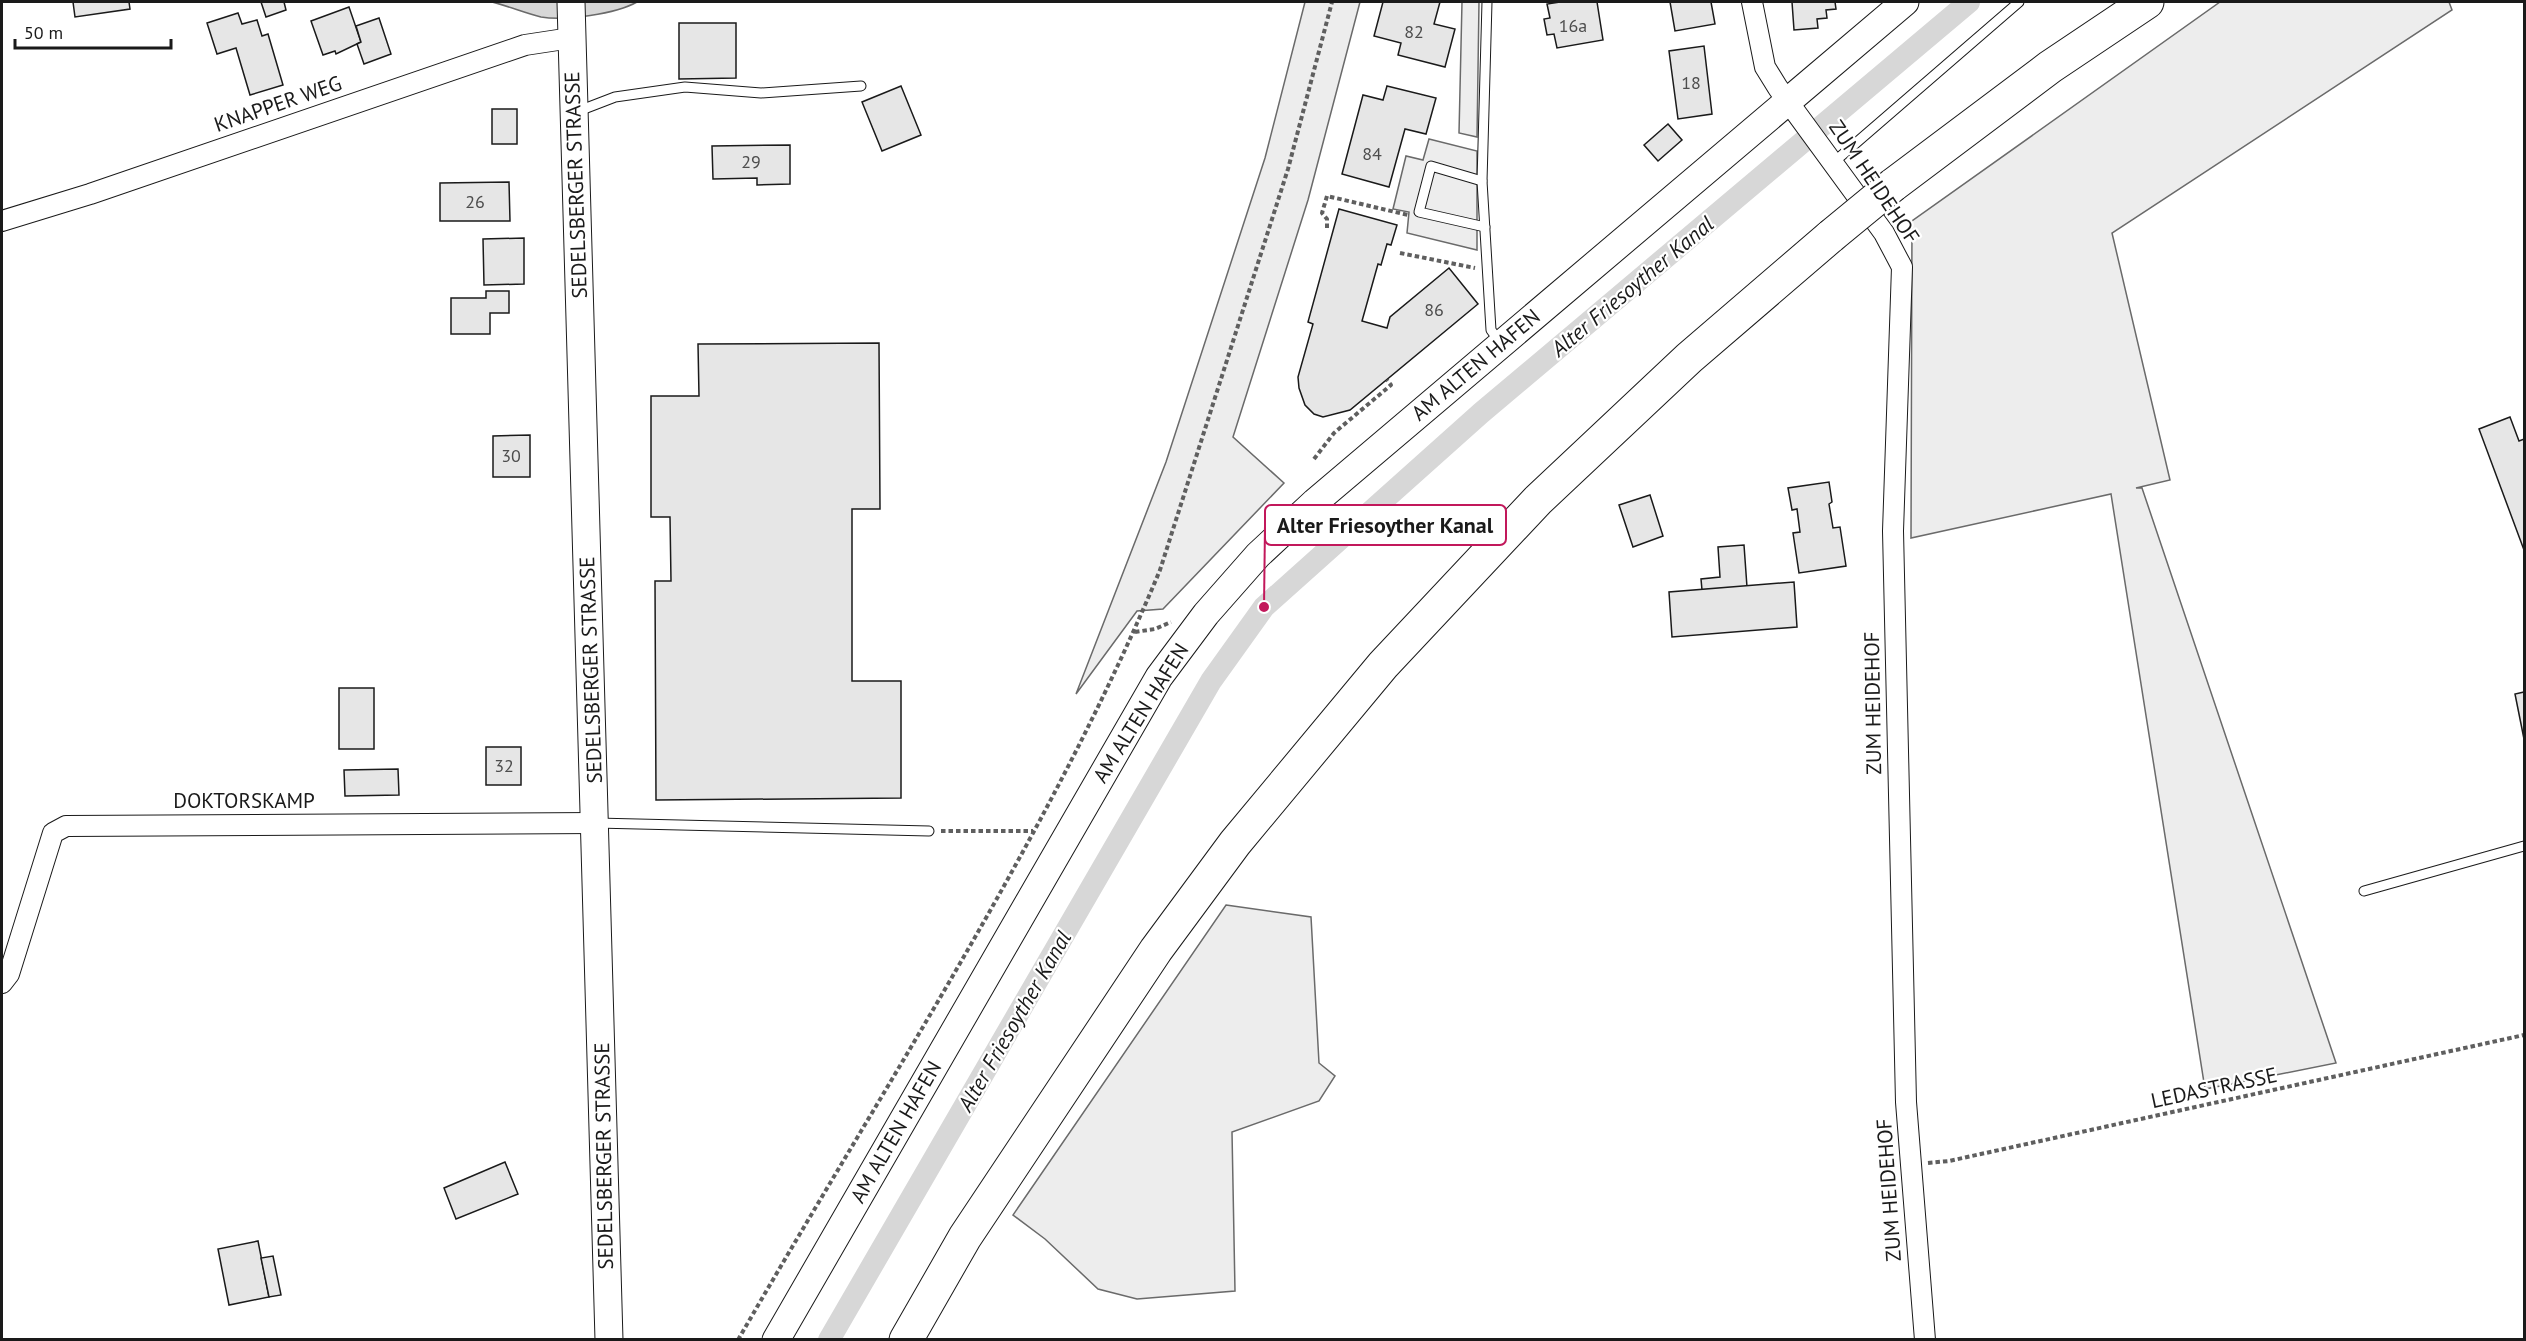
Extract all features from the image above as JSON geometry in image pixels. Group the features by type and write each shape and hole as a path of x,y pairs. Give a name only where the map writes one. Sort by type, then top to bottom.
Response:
{"highway":[{"path":"906,1340 965,1237 1156,950 1235,843 1383,665 1538,500 1689,358 1893,185 2050,67 2147,2"}],"street":[{"name":"ZUM HEIDEHOF","path":"1752,2 1765,67 1884,233 1902,267 1893,531 1910,1165 1925,1340"},
{"name":"AM ALTEN HAFEN","path":"777,1340 1159,677 1206,614 1258,555 1315,502 1501,344 1796,111 1905,2"},
{"name":"SEDELSBERGER STRASSE","path":"571,22 596,823 609,1340"},
{"name":"KNAPPER WEG","path":"2,221 90,194 525,45 571,22"},
{"name":"DOKTORSKAMP","path":"2,983 9,974 53,833 66,826 596,823"}],"lane":[{"path":"1487,2 1482,180 1491,330 1501,344"},
{"path":"1834,162 2019,2"},
{"path":"574,113 615,97 685,87 760,93 861,86"},
{"path":"1482,180 1431,166 1419,212 1485,227"},
{"path":"596,823 929,831"},
{"path":"2364,891 2524,846"}],"path":[{"path":"738,1340 941,994 1033,831 1122,658 1160,570 1288,169 1332,2"},
{"path":"1327,228 1327,219 1322,213 1327,196 1405,216 1419,212"},
{"path":"1400,253 1488,270"},
{"path":"1314,459 1334,433 1391,385 1387,380"},
{"path":"929,831 1033,831"},
{"name":"LEDASTRASSE","path":"1910,1165 1949,1161 2524,1035"}],"shaded area":[{"path":"492,2 637,2 604,13 551,18"},
{"path":"1305,2 1360,2 1308,200 1233,437 1284,483 1163,609 1137,611 1076,694 1166,462 1265,158"},
{"path":"1462,2 1479,2 1477,137 1459,133"},
{"path":"2220,2 2449,2 2452,10 2112,233 2170,480 2136,488 2142,488 2336,1063 2205,1089 2111,494 1911,538 1912,221"},
{"path":"1429,139 1477,151 1477,250 1407,233 1409,212 1393,209 1406,156 1423,160"},
{"path":"1226,905 1311,917 1319,1063 1335,1076 1319,1101 1232,1132 1235,1291 1137,1299 1098,1289 1045,1239 1013,1215"}],"building":[{"path":"73,2 129,2 130,9 75,17"},
{"path":"261,2 284,2 286,10 266,17"},
{"path":"1383,2 1440,2 1434,24 1455,29 1445,67 1398,55 1401,43 1374,36"},
{"path":"1597,2 1603,40 1557,48 1554,34 1547,35 1544,19 1550,18 1547,4"},
{"path":"1670,2 1711,2 1715,24 1675,31"},
{"path":"1792,2 1835,2 1836,9 1826,10 1827,18 1817,19 1818,28 1794,30"},
{"path":"349,7 361,42 336,54 335,51 323,55 311,21"},
{"path":"238,13 242,24 257,20 262,36 268,34 283,85 250,95 236,48 217,54 207,23"},
{"path":"379,18 391,54 364,64 357,44 361,42 356,26"},
{"path":"679,23 736,23 736,78 679,79"},
{"path":"1704,46 1712,114 1678,119 1669,51"},
{"path":"901,86 921,135 882,151 862,102"},
{"path":"1387,86 1436,98 1426,134 1405,129 1389,187 1342,174 1363,95 1383,100"},
{"path":"492,109 517,109 517,144 492,144"},
{"path":"1668,124 1682,140 1658,161 1644,145"},
{"path":"790,145 790,184 757,185 757,178 713,179 712,146"},
{"path":"509,182 510,221 440,221 440,183"},
{"path":"1339,209 1397,225 1391,245 1387,244 1381,265 1378,264 1362,321 1387,328 1390,317 1449,268 1478,304 1350,410 1323,417 1314,414 1305,405 1298,377 1313,324 1308,322"},
{"path":"524,238 524,284 484,285 483,239"},
{"path":"486,291 509,291 509,313 490,313 490,334 451,334 451,298 486,298"},
{"path":"879,343 880,509 852,509 852,681 901,681 901,798 656,800 655,581 671,581 670,517 651,517 651,396 699,396 698,344"},
{"path":"2510,417 2519,441 2524,439 2524,550 2479,429"},
{"path":"530,435 530,477 493,477 493,436"},
{"path":"1829,482 1832,502 1829,504 1833,528 1840,527 1846,566 1799,573 1793,533 1800,532 1797,509 1792,510 1788,488"},
{"path":"1650,495 1663,536 1633,547 1619,505"},
{"path":"1744,545 1747,587 1702,590 1701,579 1720,577 1718,547"},
{"path":"1794,582 1797,627 1672,637 1669,592"},
{"path":"339,688 374,688 374,749 339,749"},
{"path":"2524,692 2524,739 2515,694"},
{"path":"486,747 521,747 521,785 486,785"},
{"path":"398,769 399,795 345,796 344,770"},
{"path":"505,1162 518,1194 456,1219 444,1188"},
{"path":"258,1241 269,1297 229,1305 218,1249"},
{"path":"273,1256 281,1295 269,1297 261,1258"}],"waterway":[{"name":"Alter Friesoyther Kanal","path":"829,1340 1211,681 1264,607 1481,413 1969,2"}],"place":[{"name":"Alter Friesoyther Kanal","path":"1264,607"}]}
